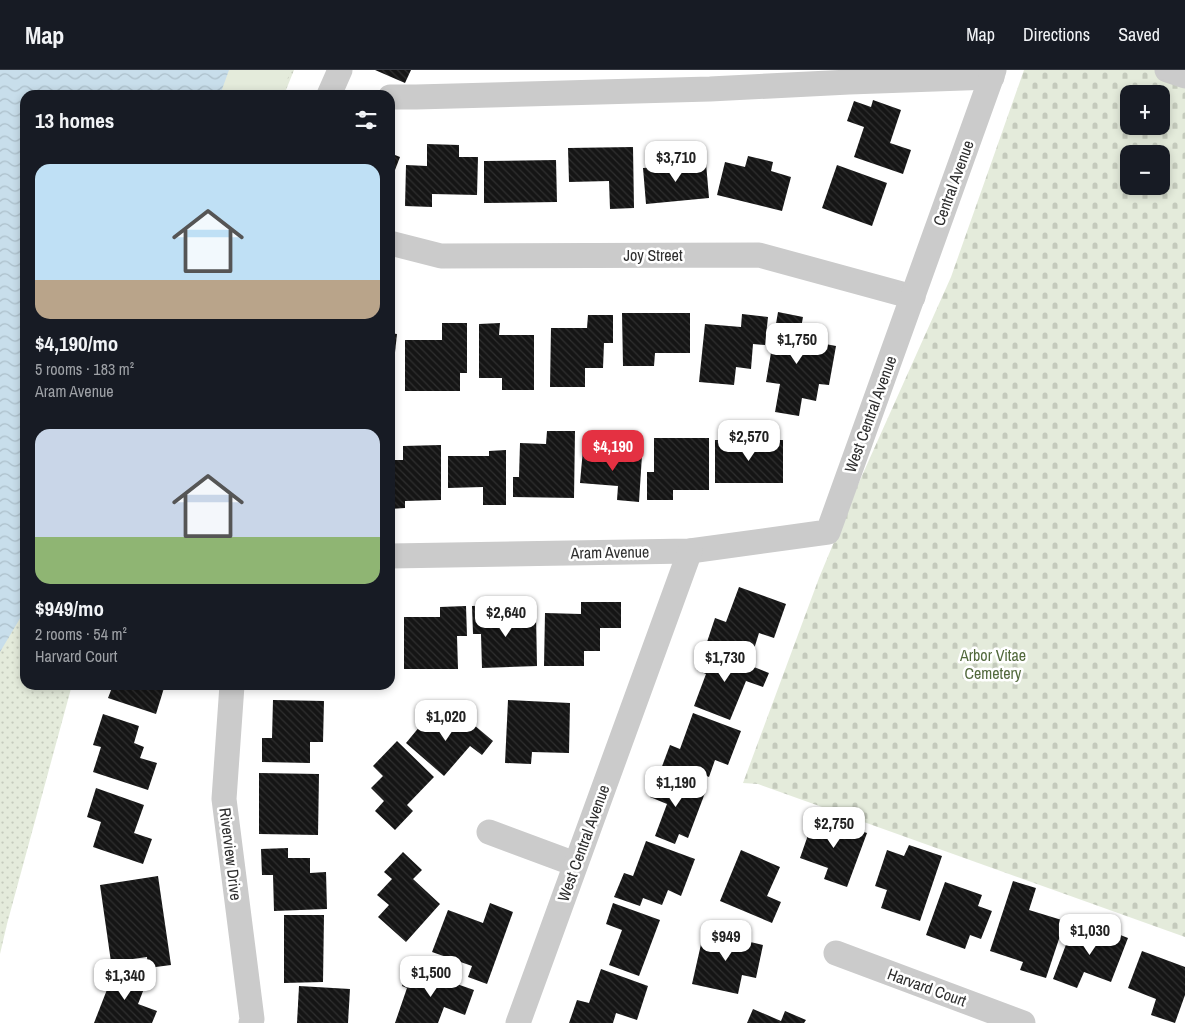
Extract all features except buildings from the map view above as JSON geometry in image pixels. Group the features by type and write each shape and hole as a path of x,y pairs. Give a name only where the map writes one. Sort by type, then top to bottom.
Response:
{"street":[{"path":"331,90 340,70"},
{"path":"1167,70 1185,76"},
{"path":"395,97 710,89 993,74"},
{"name":"Central Avenue","path":"913,297 993,74"},
{"name":"Joy Street","path":"395,244 441,256 759,254 913,297"},
{"name":"West Central Avenue","path":"828,532 913,297"},
{"name":"Aram Avenue","path":"395,556 690,551 828,532"},
{"name":"West Central Avenue","path":"518,1023 690,551"},
{"name":"Riverview Drive","path":"232,690 224,799 251,1023"},
{"path":"488,832 576,864"},
{"name":"Harvard Court","path":"836,953 1020,1022"}],"green space":[{"path":"0,70 294,70 286,90 20,90 20,690 71,690 0,954"},
{"path":"97,70 291,70 283,90 90,90"},
{"name":"Arbor Vitae Cemetery","path":"1024,70 1185,70 1185,937 758,784 743,783 819,578 856,489 951,277"}],"water":[{"path":"0,70 229,70 222,90 20,90 20,618 0,652"}]}
